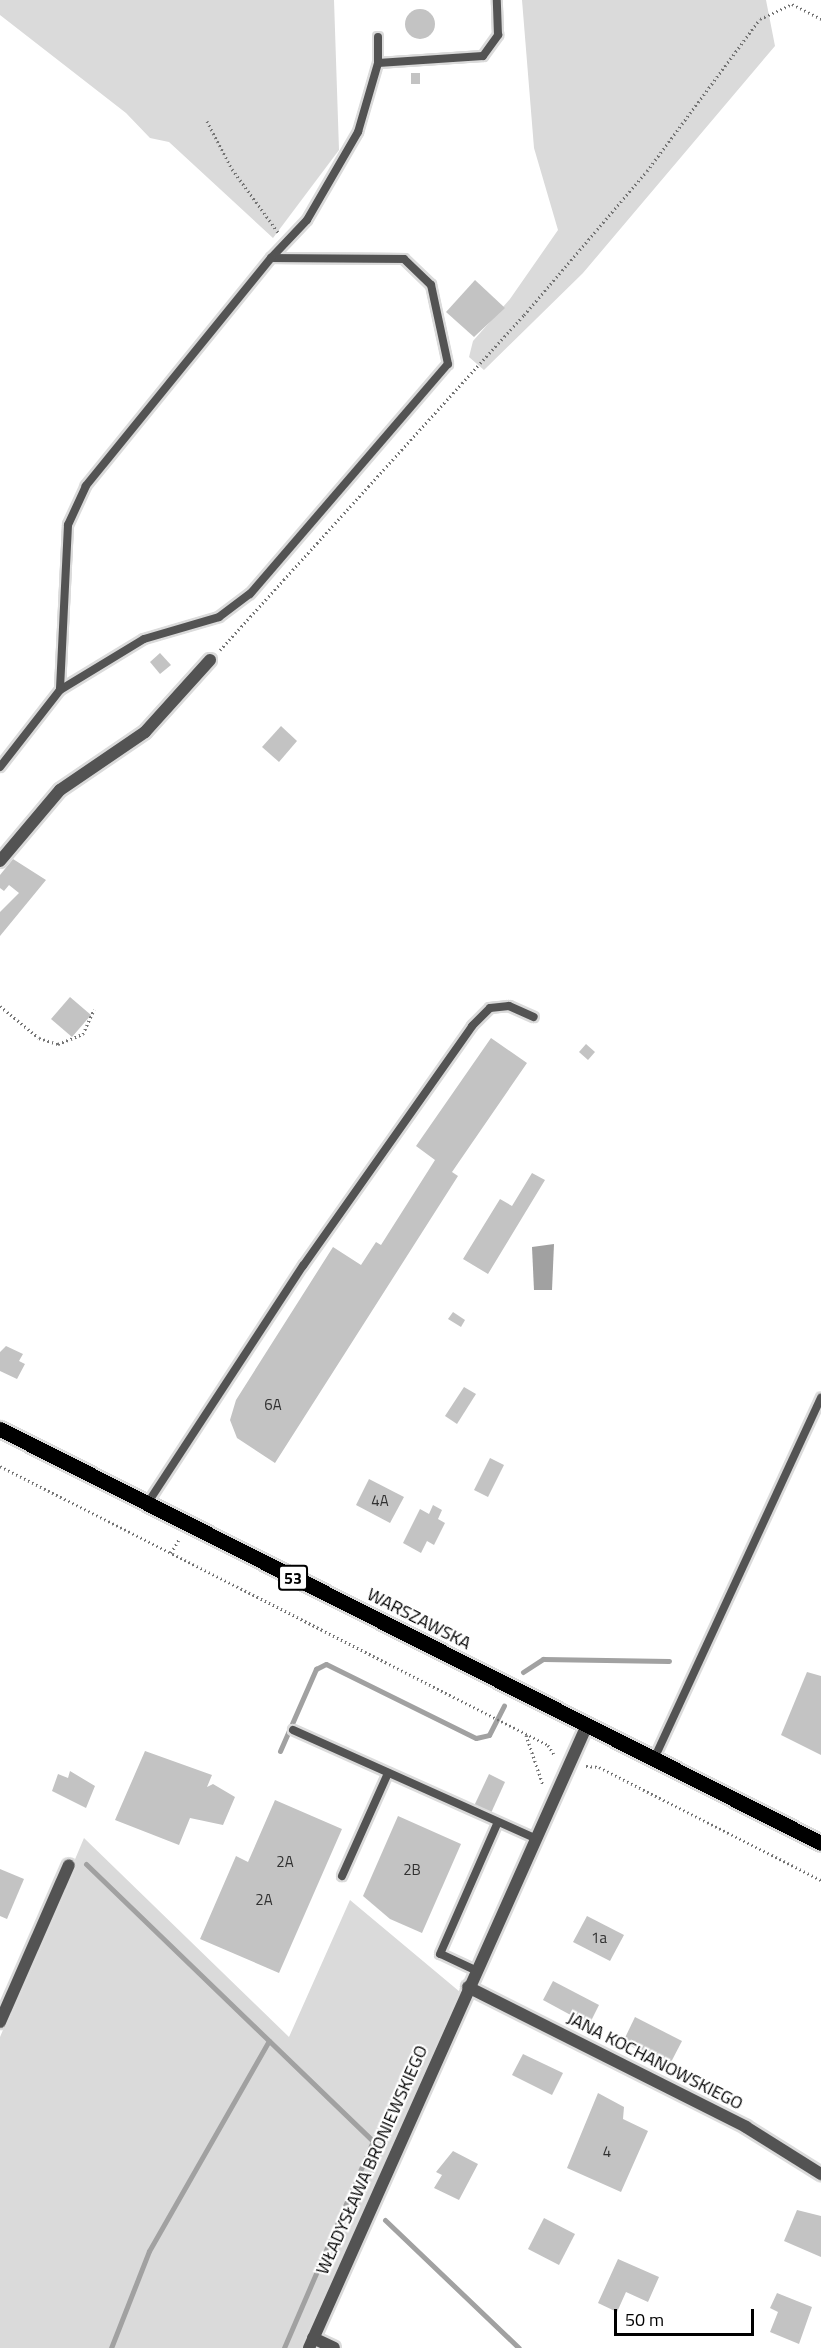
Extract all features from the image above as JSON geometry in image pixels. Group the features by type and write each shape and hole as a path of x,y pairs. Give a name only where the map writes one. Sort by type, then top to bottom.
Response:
{"main road":[{"name":"WARSZAWSKA","path":"0,1430 821,1843"}],"street":[{"path":"0,861 60,790 145,732 210,660"},
{"name":"WŁADYSŁAWA BRONIEWSKIEGO","path":"311,2343 475,1970 587,1725"},
{"path":"0,2022 69,1865"},
{"name":"JANA KOCHANOWSKIEGO","path":"468,1987 746,2127 821,2174"},
{"path":"311,2343 334,2348"}],"lane":[{"path":"378,63 483,56 498,36 498,0"},
{"path":"60,690 68,525 86,486 271,258 307,219 358,132 378,63 378,37"},
{"path":"0,768 60,690 144,639 219,617 250,594 448,364 431,285 404,259 271,258"},
{"path":"147,1504 296,1276 472,1026 490,1008 509,1006 534,1017"},
{"path":"654,1759 821,1398"},
{"path":"293,1730 535,1839"},
{"path":"342,1876 388,1773"},
{"path":"475,1970 440,1954 498,1822"}],"path":[{"path":"210,660 524,315 647,171 760,19 792,4 821,19"},
{"path":"207,121 259,211 286,242"},
{"path":"0,1006 39,1038 58,1044 83,1034 94,1010"},
{"path":"0,1466 506,1723"},
{"path":"525,1733 543,1791"},
{"path":"578,1771 599,1767 821,1880"}],"shaded area":[{"path":"0,0 334,0 339,150 273,238 169,142 150,138 126,113 0,15"},
{"path":"522,0 766,0 775,46 583,273 484,370 469,357 473,341 510,299 558,230 534,148"},
{"path":"554,1244 552,1290 534,1290 532,1247"},
{"path":"84,1838 289,2037 350,1900 460,1992 302,2348 0,2348 0,2037"}],"building":[{"path":"420,9 430,14 435,24 430,34 420,39 410,34 405,24 410,14"},
{"path":"411,73 420,73 420,84 411,84"},
{"path":"475,280 505,308 474,337 446,312"},
{"path":"160,653 171,665 160,674 150,662"},
{"path":"281,726 297,741 279,762 262,747"},
{"path":"13,859 46,880 0,936 0,912 19,893 9,885 4,891 0,888 0,875"},
{"path":"70,997 91,1015 72,1037 51,1019"},
{"path":"491,1038 527,1063 452,1172 458,1176 275,1463 237,1438 230,1420 236,1400 333,1247 361,1265 376,1242 381,1245 435,1160 416,1146"},
{"path":"586,1044 595,1052 588,1060 579,1052"},
{"path":"532,1173 545,1180 488,1274 463,1259 500,1199 512,1206"},
{"path":"453,1312 465,1320 461,1327 448,1319"},
{"path":"6,1346 23,1354 19,1361 25,1364 17,1379 0,1371 0,1352"},
{"path":"464,1387 476,1394 457,1424 445,1416"},
{"path":"490,1458 504,1465 488,1497 474,1490"},
{"path":"369,1479 404,1497 390,1523 356,1505"},
{"path":"433,1505 442,1510 438,1519 445,1523 434,1545 427,1541 421,1553 403,1543 420,1509 429,1514"},
{"path":"807,1672 821,1676 821,1755 781,1735"},
{"path":"145,1751 212,1775 207,1787 213,1784 235,1797 223,1825 190,1818 179,1845 115,1820"},
{"path":"70,1771 95,1786 86,1808 52,1791 58,1774 68,1778"},
{"path":"489,1774 505,1782 491,1813 474,1806"},
{"path":"275,1800 342,1829 279,1973 200,1939 236,1856 248,1862"},
{"path":"398,1816 461,1844 422,1933 390,1919 363,1896"},
{"path":"0,1869 24,1879 7,1919 0,1916"},
{"path":"587,1916 624,1935 610,1961 573,1942"},
{"path":"553,1981 599,2005 589,2025 543,2000"},
{"path":"635,2017 682,2041 669,2066 623,2042"},
{"path":"523,2054 563,2073 552,2095 512,2075"},
{"path":"598,2093 624,2107 623,2119 648,2131 621,2192 567,2168"},
{"path":"453,2151 478,2164 459,2200 434,2188 442,2175 436,2172"},
{"path":"797,2210 821,2216 821,2257 784,2241"},
{"path":"544,2218 575,2234 559,2265 528,2249"},
{"path":"618,2259 659,2277 648,2302 626,2292 617,2312 598,2303"},
{"path":"777,2293 812,2307 799,2344 770,2332 778,2312 770,2308"}],"waterway":[{"path":"523,1672 543,1659 669,1661"},
{"path":"280,1751 316,1669 326,1664 476,1738 489,1735 504,1706"},
{"path":"86,1864 373,2141 284,2348"},
{"path":"111,2348 149,2251 269,2041"},
{"path":"385,2220 519,2348"}]}
